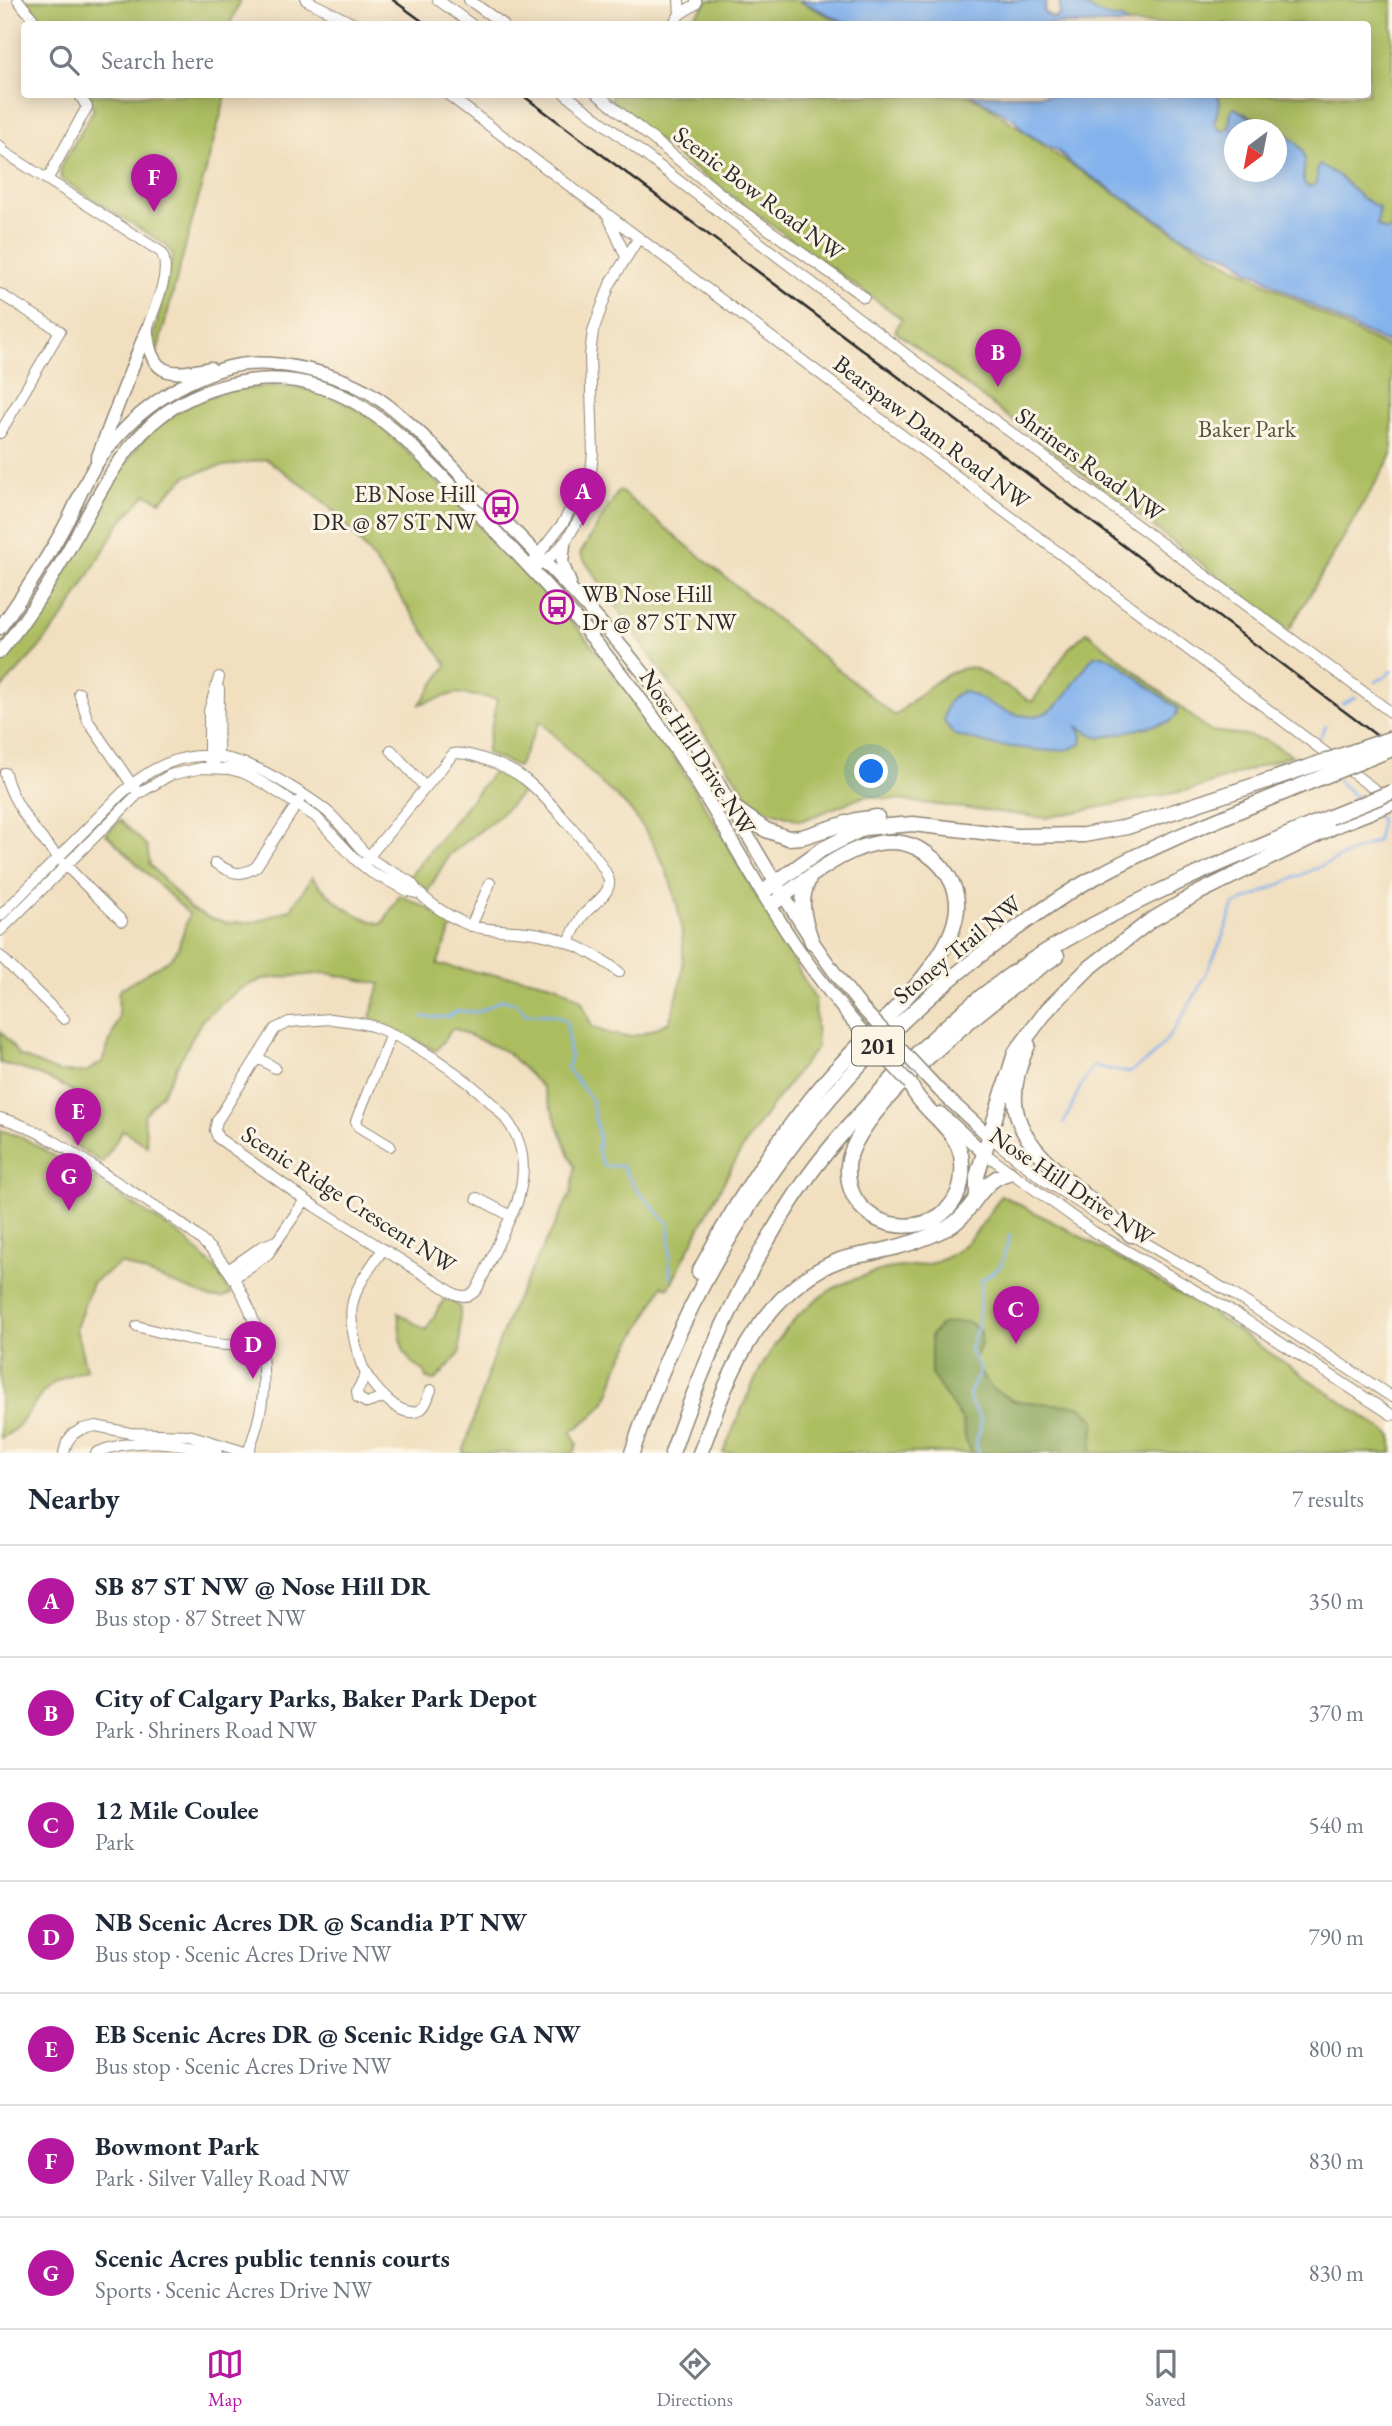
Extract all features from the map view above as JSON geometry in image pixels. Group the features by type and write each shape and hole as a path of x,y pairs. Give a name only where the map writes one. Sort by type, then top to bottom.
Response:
{"highway":[{"path":"763,891 821,850 864,828 913,824 1017,836 1084,835 1127,827 1392,738"},
{"name":"Stoney Trail NW","path":"632,1453 685,1320 736,1225 806,1127 844,1080 915,1009 987,949 1086,882 1150,849 1392,749"},
{"name":"201","path":"672,1453 697,1384 740,1290 787,1210 836,1140 931,1039 987,992 1046,951 1132,904 1174,883 1335,821 1392,792"},
{"path":"977,1195 977,1176 1016,1053 1048,1009 1088,969 1150,921 1235,873 1335,821 1392,803"},
{"path":"730,805 766,830 788,838 821,832 856,820 897,815 916,817 971,832"},
{"path":"685,1320 696,1279 755,1176 783,1135 829,1077 927,972 948,942 957,916 955,892 942,866 922,851 901,842 890,841 860,848 841,857 771,905"},
{"path":"809,879 802,901 805,923 812,942"},
{"path":"910,1084 915,1096 927,1104 957,1144 962,1159 962,1182 955,1198 940,1216 915,1227 899,1227 885,1223 859,1204 849,1180 852,1146 867,1122 947,1039 1048,961 1103,927 1132,904"},
{"path":"1048,1009 1030,1043 1021,1068 1015,1101 1021,1128 1034,1150 1131,1235"},
{"path":"702,1451 733,1368 766,1317 806,1277 841,1260 915,1243 950,1227 995,1177 1009,1173"}],"main road":[{"path":"147,329 150,355 156,364 166,371 181,374 229,367"},
{"path":"93,469 147,329"},
{"name":"Nose Hill Drive NW","path":"0,628 57,540 93,469 124,430 147,408 173,391 229,367 242,365 284,365 316,371 349,383 374,396 423,438 573,590 616,638 661,695 706,761 812,942 862,1008 940,1091 990,1137"},
{"name":"Nose Hill Drive NW","path":"0,652 61,564 112,473 134,442 164,414 183,402 220,387 242,382 278,380 318,386 370,411 426,461 531,568 602,647 698,783 804,957 852,1020 910,1084"},
{"path":"564,544 563,566 573,590"},
{"name":"Nose Hill Drive NW","path":"927,1104 984,1153"}],"street":[{"path":"18,0 35,21"},
{"path":"306,0 348,21"},
{"path":"438,0 467,21"},
{"path":"470,0 499,21"},
{"path":"679,0 680,14"},
{"path":"675,21 680,14 696,4 696,0"},
{"path":"48,178 87,107 81,98"},
{"name":"Bearspaw Dam Road NW","path":"452,98 1392,803"},
{"name":"Shriners Road NW","path":"570,98 941,381 1392,713"},
{"name":"Scenic Bow Road NW","path":"602,98 737,207 864,298"},
{"path":"0,146 4,152 146,241 163,255 166,261 165,275 147,329"},
{"path":"608,215 626,257"},
{"path":"541,558 564,544 588,499 593,453 590,355 593,331 610,284 638,239"},
{"path":"0,294 60,331 0,433"},
{"path":"531,568 541,558 581,489 588,482"},
{"path":"212,767 213,756 219,677 209,711 213,756"},
{"path":"79,694 88,721 135,789"},
{"path":"391,750 425,787"},
{"path":"365,861 450,756 460,752 506,768 532,786 589,848 608,878 609,885 605,894 584,914 569,942"},
{"path":"0,931 62,862 135,789 160,766 186,758 213,756 257,767 329,813 365,861"},
{"path":"135,789 194,769 212,767 244,774 297,804 321,821 365,861 412,884 420,894 450,916 471,926 531,932 569,942 594,954 619,972"},
{"path":"5,773 14,799 62,862 122,921"},
{"path":"215,863 233,874 249,872 256,867 303,794"},
{"path":"0,916 62,862"},
{"path":"471,926 490,883"},
{"path":"0,956 64,1019"},
{"name":"Scenic Ridge Crescent NW","path":"330,1019 355,1022 391,1034 425,1051 494,1104 508,1120 519,1141 524,1166 521,1191 477,1290 466,1296 455,1294 305,1200 222,1141 216,1133 217,1121 257,1057 275,1029 289,1021 330,1019"},
{"path":"390,1146 359,1127 356,1121 391,1034"},
{"path":"257,1057 275,1068"},
{"path":"0,1118 40,1133 184,1226 209,1247 231,1274 249,1309 260,1345 263,1391 261,1409 248,1453 189,1435 145,1438 96,1453"},
{"name":"Nose Hill Drive NW","path":"990,1137 1084,1208 1233,1294 1392,1397"},
{"name":"Nose Hill Drive NW","path":"984,1153 1094,1231 1241,1317 1392,1415"},
{"path":"477,1198 511,1216"},
{"path":"231,1274 268,1254 305,1200"},
{"path":"383,1249 355,1295 352,1306 358,1356 366,1375 384,1397 401,1409 416,1412 426,1404 431,1390"},
{"path":"137,1326 207,1344 239,1347 260,1345"},
{"path":"366,1375 356,1391 358,1398 367,1403 384,1397"},
{"path":"64,1453 69,1438 89,1426 218,1453"}],"green space":[{"path":"26,0 241,0 231,21 41,21"},
{"path":"709,0 797,0 839,21 690,21"},
{"path":"1073,0 1392,0 1392,227 1387,231 1377,226 1379,208 1362,198 1339,176 1320,165 1317,169 1317,183 1310,187 1305,185 1303,152 1287,136 1287,119 1256,119 1234,108 1230,119 1224,119 1224,131 1218,129 1214,123 1220,102 1218,98 1371,98 1371,21 1124,21 1120,18 1110,19"},
{"path":"88,98 225,98 156,356 152,343 173,255 166,245 61,179 60,168 94,109"},
{"name":"Baker Park","path":"611,98 974,98 1186,240 1353,331 1392,349 1392,455 1289,630 895,331 902,319 686,163 612,104"},
{"path":"273,386 299,388 325,395 352,406 377,423 419,463 582,633 654,725 714,821 815,999 817,1047 744,1146 669,1288 662,1286 620,1362 604,1403 571,1432 577,1444 574,1453 463,1453 491,1363 512,1308 571,1193 575,1168 543,1088 507,1052 453,1028 436,1051 370,1018 380,984 327,973 263,979 240,989 202,1020 163,1092 144,1115 147,1146 123,1130 102,1163 72,1143 87,1100 45,1078 0,1063 0,1031 18,1055 58,1072 86,1072 102,1062 119,1017 118,993 170,959 178,948 189,914 106,834 120,820 147,846 150,865 191,909 209,918 229,923 255,922 291,909 312,877 343,906 361,917 382,924 400,895 429,909 453,925 437,964 556,985 581,1000 592,1027 614,1035 639,1035 669,1022 681,981 682,936 673,891 656,849 644,829 627,807 540,721 518,767 486,753 497,699 456,693 420,704 447,665 350,530 318,497 266,459 213,468 187,476 160,501 146,494 119,524 68,611 0,690 0,663 52,590 120,470 149,433 178,411 210,396 231,390"},
{"path":"619,490 895,716 933,684 965,668 975,668 1032,702 1069,648 1087,632 1210,731 1246,735 1267,741 1292,755 1194,789 1045,818 865,796 801,821 754,805 580,554"},
{"path":"494,771 509,777 526,789 499,816 449,855 428,891 409,877"},
{"path":"0,1130 22,1137 62,1161 71,1163 184,1238 217,1270 231,1294 222,1298 211,1298 121,1263 92,1283 76,1328 86,1369 62,1378 50,1386 22,1422 0,1438"},
{"path":"1001,1195 1074,1233 1210,1312 1392,1436 1392,1453 723,1453 764,1363 791,1323 809,1306 829,1291 855,1279 883,1270 930,1264 947,1257 974,1234"},
{"path":"446,1296 460,1308 460,1353 436,1380 426,1379 424,1371 409,1359 402,1347 398,1313 426,1330"},
{"path":"969,1322 981,1332 981,1344 975,1359 983,1378 994,1390 1014,1401 1080,1406 1095,1420 1091,1453 972,1453 966,1442 962,1420 931,1374 931,1335 942,1324"}],"water":[{"path":"799,0 1046,0 1044,12 1053,18 1059,15 1060,0 1078,3 1124,21 842,21"},
{"path":"977,98 1218,98 1220,102 1214,123 1218,129 1224,131 1224,182 1287,182 1287,136 1303,152 1305,185 1310,187 1317,183 1317,169 1320,165 1339,176 1362,198 1379,208 1377,226 1387,231 1392,227 1392,345 1276,286 1249,271 1235,259 1188,239 1072,164 1059,152 1025,132 1014,119"},
{"path":"1234,108 1254,119 1230,119"},
{"path":"1103,655 1117,662 1178,709 1175,717 1169,722 1099,738 1077,726 1082,735 1081,744 1070,749 1048,751 992,745 955,735 944,722 948,703 963,691 1008,712 1025,716 1039,715 1060,702 1094,656"}],"waterway":[{"path":"1376,682 1392,671"},
{"path":"1342,704 1356,697"},
{"path":"1320,737 1326,726"},
{"path":"1336,779 1359,800"},
{"path":"1064,1123 1081,1086 1094,1066 1129,1073 1164,1044 1200,986 1234,905 1377,841 1381,820 1375,814"},
{"path":"422,1017 447,1017 457,1011 478,1012 501,1000 517,1003 526,1014 555,1015 567,1022 571,1055 567,1068 591,1099 599,1137 598,1152 603,1166 622,1166 636,1189 670,1225 670,1278"},
{"path":"979,1453 975,1441 980,1431 981,1419 971,1404 969,1394 979,1374 978,1365 970,1350 978,1325 981,1281 1001,1266 1010,1235"}],"railway":[{"path":"393,0 422,21"},
{"path":"526,98 1392,747"}],"place":[{"name":"Bowmont Park","path":"154,212"},
{"name":"City of Calgary Parks, Baker Park Depot","path":"998,387"},
{"name":"EB Nose Hill DR @ 87 ST NW","path":"501,507"},
{"name":"SB 87 ST NW @ Nose Hill DR","path":"583,526"},
{"name":"WB Nose Hill Dr @ 87 ST NW","path":"557,607"},
{"name":"EB Scenic Acres DR @ Scenic Ridge GA NW","path":"78,1146"},
{"name":"Scenic Acres public tennis courts","path":"69,1211"},
{"name":"12 Mile Coulee","path":"1016,1344"},
{"name":"NB Scenic Acres DR @ Scandia PT NW","path":"253,1379"}]}
